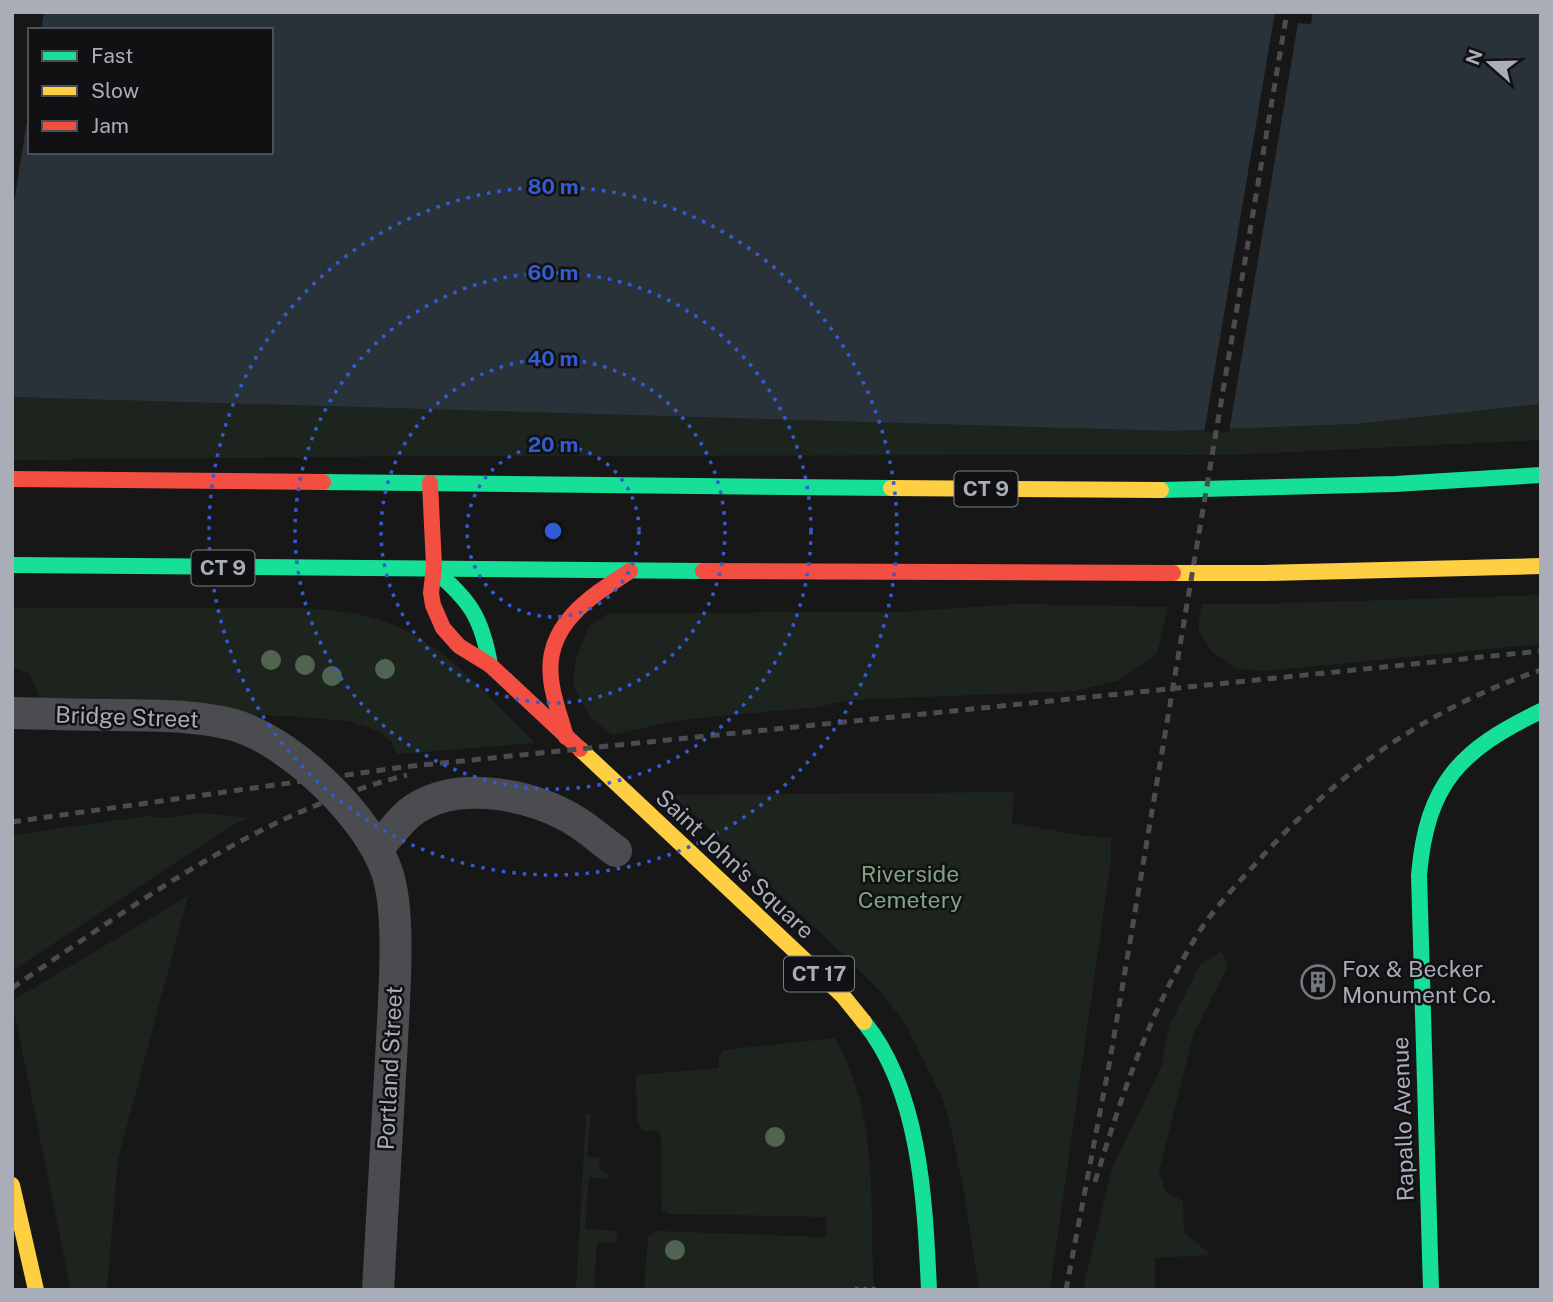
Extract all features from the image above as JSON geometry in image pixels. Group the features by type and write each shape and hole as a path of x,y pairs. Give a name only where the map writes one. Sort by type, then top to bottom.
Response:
{"main road":[{"name":"CT 9","path":"12,479 1111,491 1395,484 1541,475"},
{"name":"Saint John's Square","path":"430,483 434,570 431,593 443,627 464,651 490,665 843,996 870,1028 893,1072 909,1114 920,1176 929,1290"},
{"name":"CT 9","path":"12,565 434,570 1265,573 1541,566"},
{"path":"434,570 468,602 487,647 490,665"},
{"path":"566,737 550,671 557,638 580,604 630,571"},
{"name":"Rapallo Avenue","path":"1431,1290 1419,875 1423,841 1430,812 1444,784 1466,757 1500,731 1541,711"},
{"path":"12,1185 36,1290"}],"street":[{"name":"Bridge Street","path":"12,713 184,716 237,726 257,734 295,759 348,807 361,822 377,849"},
{"path":"377,849 416,808 439,797 457,794 506,795 531,800 578,822 616,851"},
{"name":"Portland Street","path":"377,849 392,891 394,961 378,1290"}],"path":[{"path":"855,1289 878,1289"}],"green space":[{"path":"12,397 1171,431 1356,424 1541,404 1541,440 1226,455 430,456 12,460"},
{"path":"1541,595 1541,644 1265,671 1235,668 1211,651 1198,629 1202,604"},
{"path":"1019,604 1168,607 1157,654 1118,681 1075,691 850,700 817,707 680,720 612,735 590,717 574,688 576,659 589,626 609,613 899,612"},
{"path":"12,608 301,608 358,614 391,624 432,646 468,676 535,743 397,754 391,741 376,730 348,721 291,716 207,714 66,703 39,697 30,674 12,666"},
{"name":"Riverside Cemetery","path":"1014,792 1012,823 1111,838 1111,860 1050,1290 979,1290 963,1186 950,1124 942,1097 905,1023 878,989 848,959 673,795"},
{"path":"200,813 248,818 235,823 12,971 12,835 148,816 166,818"},
{"path":"188,896 118,1159 107,1290 71,1290 12,1001"},
{"path":"1222,951 1228,966 1194,1033 1159,1171 1166,1193 1183,1201 1184,1232 1211,1255 1155,1258 1155,1290 1083,1290 1112,1168 1162,1065 1169,1026 1200,965"},
{"path":"835,1038 849,1068 866,1129 870,1161 874,1290 644,1290 648,1237 657,1231 826,1237 827,1217 669,1214 662,1210 661,1137 659,1131 642,1131 637,1120 638,1075 719,1068 719,1058 723,1050"},
{"path":"586,1114 591,1114 587,1156 600,1158 599,1170 609,1173 609,1179 589,1177 585,1229 617,1231 616,1242 597,1243 594,1290 576,1290"}],"shaded area":[{"path":"12,12 1541,12 1541,404 1356,424 1172,431 12,397"}],"pier":[{"path":"12,12 44,12 41,28 28,28 28,115 12,215"},
{"path":"1275,12 1313,12 1311,24 1298,23 1229,432 1204,433"}],"railway":[{"path":"1066,1290 1110,1060 1287,12"},
{"path":"12,822 403,767 1541,651"},
{"path":"1095,1182 1127,1084 1167,989 1201,929 1229,893 1289,828 1320,799 1387,746 1460,703 1541,670"},
{"path":"12,988 153,893 250,836 300,812 407,775"}],"traffic: fast":[{"path":"1161,490 1395,484 1541,475"},
{"path":"323,482 891,488"},
{"path":"12,565 703,571"},
{"path":"434,570 457,591 472,611 483,635 490,665"},
{"path":"1431,1290 1419,875 1423,843 1430,816 1453,773 1489,740 1541,711"},
{"path":"864,1022 883,1050 898,1081 909,1115 922,1186 929,1290"}],"traffic: slow":[{"path":"891,488 1161,490"},
{"path":"1173,573 1541,566"},
{"path":"580,749 843,996 864,1022"},
{"path":"12,1185 36,1290"}],"traffic: jam":[{"path":"12,479 323,482"},
{"path":"430,483 434,566 431,593 443,628 459,646 490,665 580,749"},
{"path":"566,737 551,679 555,643 573,614 600,591 630,571"},
{"path":"703,571 1173,573"}],"place":[{"name":"Fox & Becker Monument Co.","path":"1318,982"}]}
